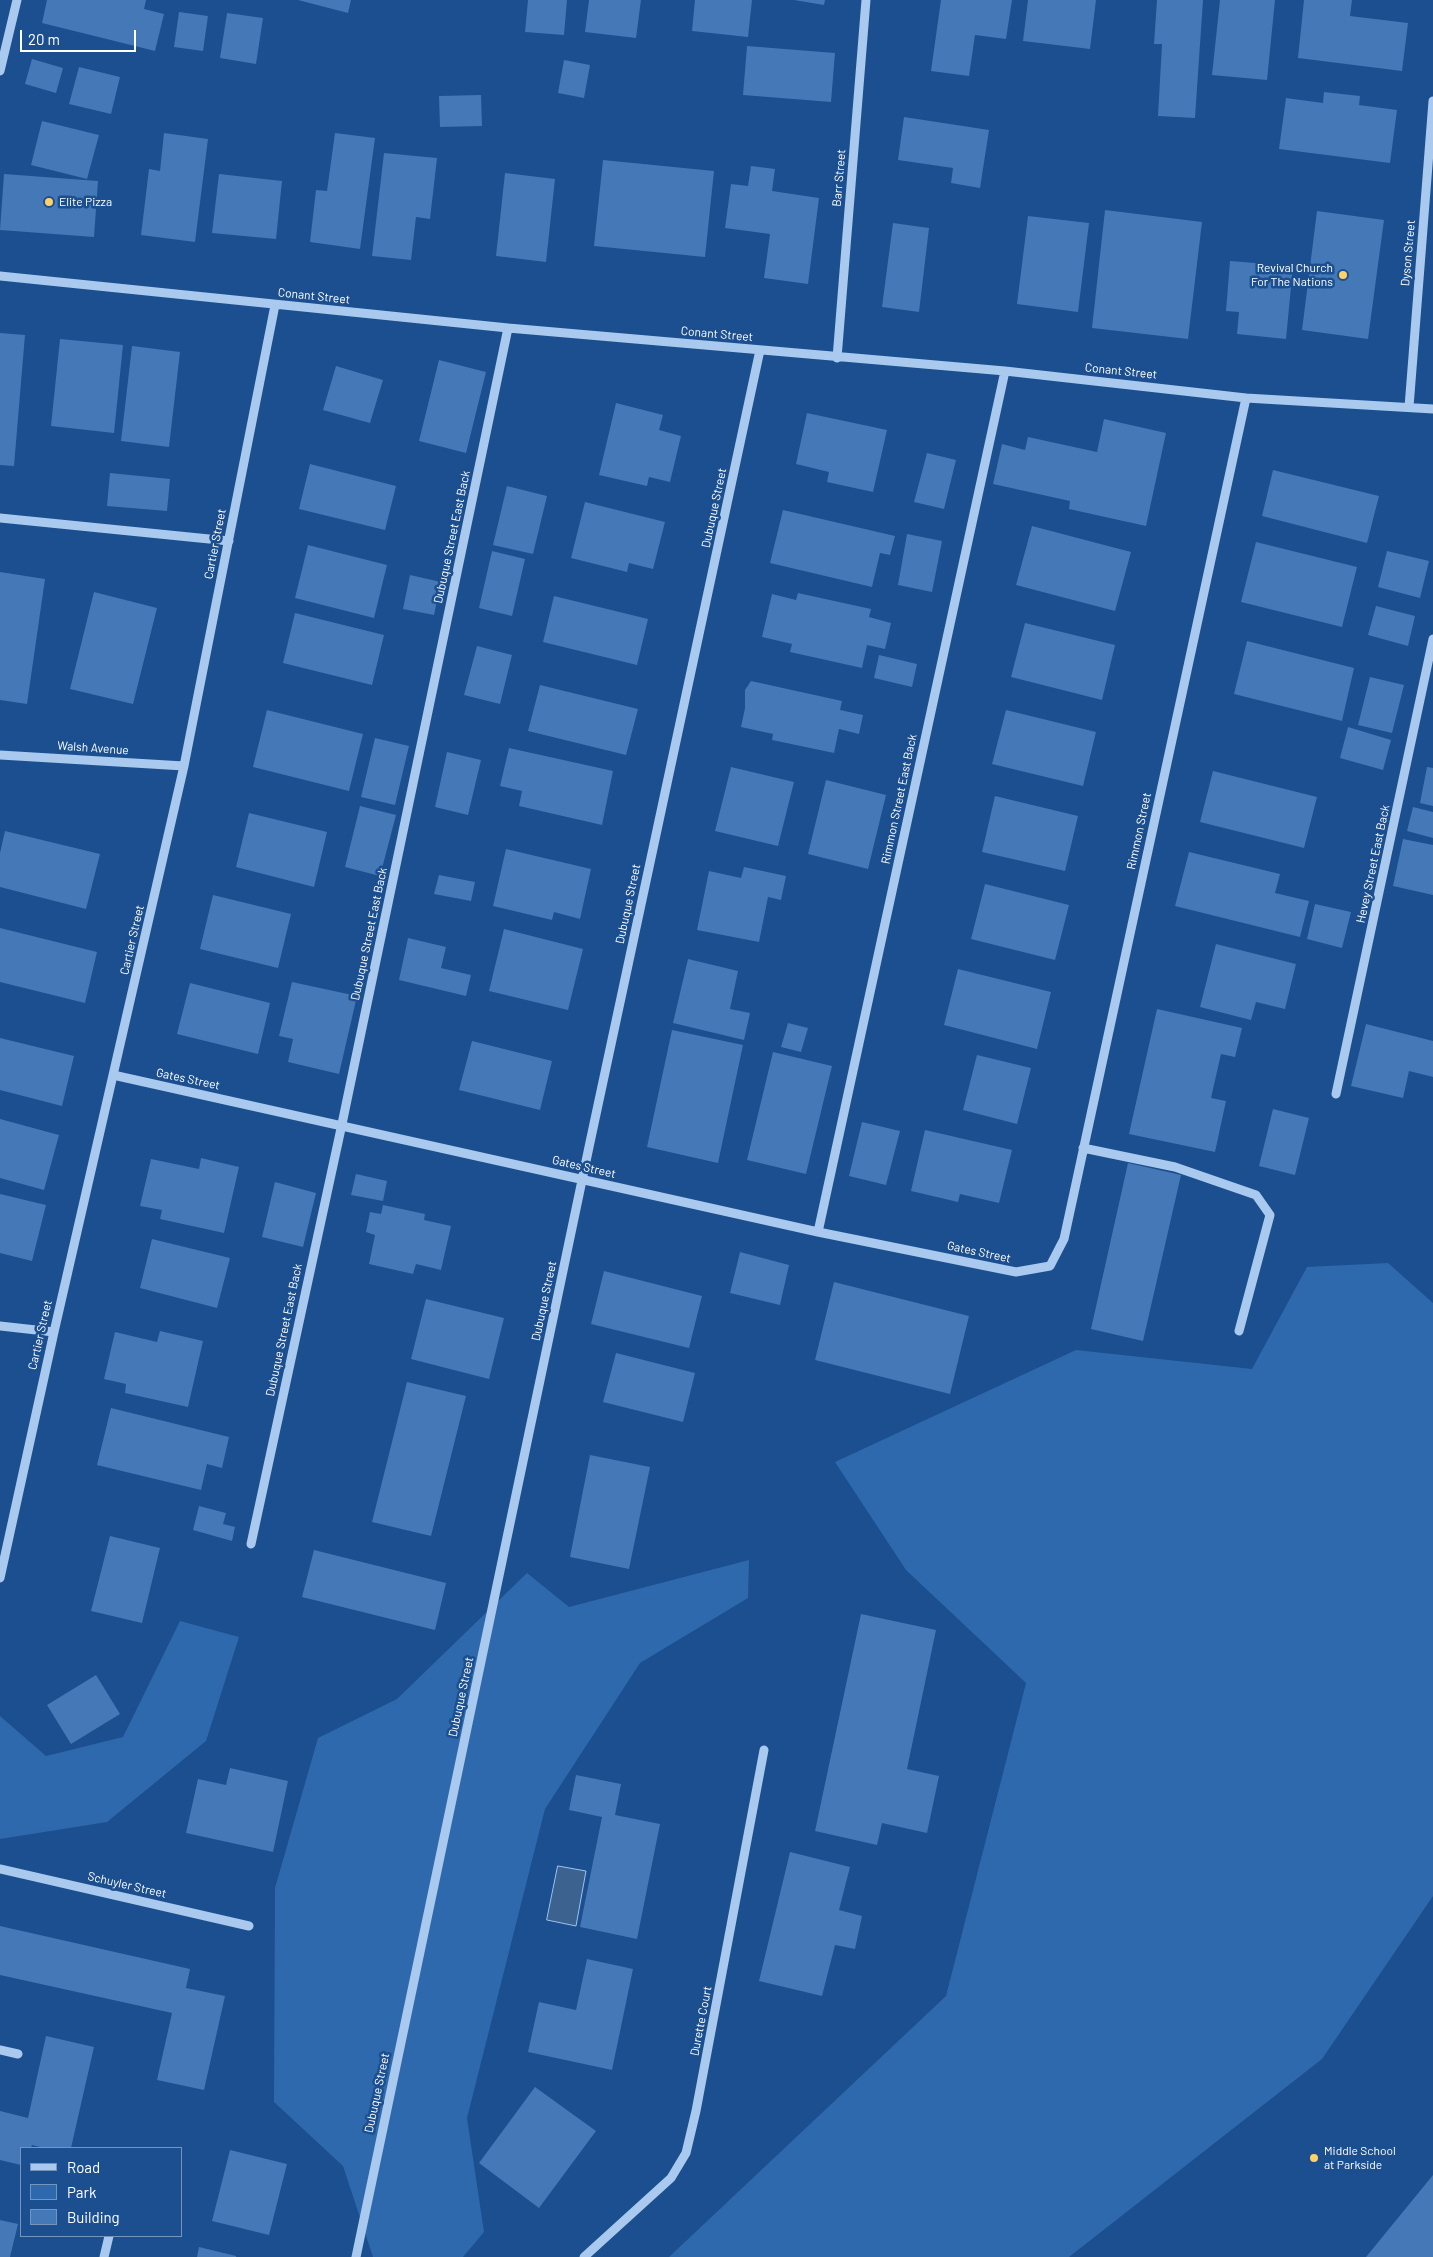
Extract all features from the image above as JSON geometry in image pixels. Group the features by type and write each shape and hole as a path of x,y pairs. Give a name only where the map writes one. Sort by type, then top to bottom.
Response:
{"street":[{"path":"0,71 17,0"},
{"name":"Barr Street","path":"837,358 866,0"},
{"path":"0,30 10,31"},
{"name":"Dyson Street","path":"1409,407 1433,101"},
{"name":"Conant Street","path":"0,276 508,328 837,358 1005,371 1246,398 1433,408"},
{"name":"Cartier Street","path":"0,1578 54,1332 184,766 275,305"},
{"name":"Dubuque Street East Back","path":"251,1544 342,1124 508,328"},
{"name":"Dubuque Street","path":"356,2257 582,1180 760,350"},
{"name":"Rimmon Street East Back","path":"818,1232 1005,371"},
{"name":"Rimmon Street","path":"1050,1266 1064,1239 1246,398"},
{"path":"0,518 229,541"},
{"name":"Hevey Street East Back","path":"1336,1094 1433,639"},
{"name":"Walsh Avenue","path":"0,755 184,766"},
{"name":"Gates Street","path":"113,1075 342,1124 582,1180 818,1232 1016,1272 1050,1266"},
{"path":"1083,1148 1175,1167 1256,1195 1270,1215 1239,1331"},
{"path":"0,1326 54,1332"},
{"name":"Durette Court","path":"584,2257 671,2178 686,2154 696,2112 764,1750"},
{"name":"Schuyler Street","path":"0,1869 248,1926"},
{"path":"0,2050 18,2054"},
{"path":"104,2257 108,2237"}],"green space":[{"path":"1388,1263 1433,1303 1433,1896 1322,2059 1069,2257 669,2257 946,1996 1026,1683 906,1570 835,1462 1076,1350 1252,1369 1307,1267"},
{"path":"749,1560 748,1598 640,1663 545,1809 467,2118 484,2232 463,2257 373,2257 343,2166 274,2102 275,1888 318,1738 397,1699 527,1573 569,1607"},
{"path":"180,1621 239,1637 206,1741 107,1822 0,1839 0,1716 46,1756 123,1737"}],"shaded area":[{"path":"558,1866 586,1871 576,1926 547,1920"}],"building":[{"path":"47,0 146,0 144,9 164,14 155,51 42,23"},
{"path":"298,0 351,0 348,13"},
{"path":"528,0 567,0 564,35 525,32"},
{"path":"589,0 641,0 636,38 585,32"},
{"path":"695,0 752,0 748,37 692,31"},
{"path":"794,0 825,0 824,5"},
{"path":"941,0 1012,0 1006,39 975,35 969,76 931,71"},
{"path":"1028,0 1096,0 1090,49 1023,41"},
{"path":"1157,0 1203,0 1195,118 1158,116 1162,44 1154,44"},
{"path":"1220,0 1275,0 1267,80 1212,75"},
{"path":"1304,0 1352,0 1350,16 1408,23 1402,71 1298,58"},
{"path":"179,12 208,16 203,51 174,47"},
{"path":"227,13 263,18 256,64 220,58"},
{"path":"747,46 835,53 831,102 743,95"},
{"path":"32,59 63,68 56,93 25,84"},
{"path":"564,60 590,65 584,98 558,93"},
{"path":"79,67 120,77 111,114 69,104"},
{"path":"1324,92 1360,96 1359,105 1397,110 1390,163 1279,149 1286,98 1323,103"},
{"path":"481,95 482,126 440,127 439,96"},
{"path":"904,117 989,130 980,188 951,183 953,168 898,160"},
{"path":"42,121 99,135 87,179 31,165"},
{"path":"164,133 208,139 195,242 141,235 149,169 160,171"},
{"path":"335,133 375,138 360,249 310,242 316,190 327,191"},
{"path":"384,153 437,158 430,219 416,217 411,260 372,256"},
{"path":"603,160 714,171 705,257 594,246"},
{"path":"751,166 775,169 772,191 819,198 808,284 764,278 770,234 725,228 731,184 748,186"},
{"path":"505,173 555,179 546,262 496,256"},
{"name":"Elite Pizza","path":"4,174 98,181 94,237 0,230"},
{"path":"219,174 282,181 276,239 212,233"},
{"path":"1105,210 1202,222 1188,339 1092,328"},
{"name":"Revival Church For The Nations","path":"1317,211 1384,220 1368,339 1302,330"},
{"path":"1028,216 1089,223 1078,312 1017,304"},
{"path":"893,223 929,228 919,312 882,307"},
{"path":"1230,261 1293,266 1286,339 1237,334 1239,312 1226,311"},
{"path":"0,333 25,335 14,466 0,465"},
{"path":"60,339 123,345 114,433 51,426"},
{"path":"132,346 180,352 169,447 121,441"},
{"path":"439,360 486,372 466,453 419,441"},
{"path":"336,366 383,380 370,423 323,410"},
{"path":"616,403 663,415 659,430 681,436 670,482 649,477 647,486 599,475"},
{"path":"807,413 887,430 873,492 827,482 829,472 796,464"},
{"path":"1104,419 1166,433 1146,526 1069,509 1070,501 993,484 1002,444 1025,450 1028,437 1097,452"},
{"path":"927,453 956,460 944,509 914,502"},
{"path":"310,464 396,486 385,530 299,509"},
{"path":"1273,470 1379,496 1367,543 1262,516"},
{"path":"110,473 170,479 167,511 107,506"},
{"path":"507,486 547,496 533,554 493,545"},
{"path":"585,502 665,522 653,569 629,563 627,572 571,558"},
{"path":"783,510 895,536 890,555 880,553 872,587 770,563"},
{"path":"1032,526 1131,552 1115,611 1016,585"},
{"path":"907,534 942,541 932,592 898,585"},
{"path":"1256,542 1357,567 1342,627 1241,602"},
{"path":"308,545 387,565 374,618 295,598"},
{"path":"492,551 525,559 512,616 479,608"},
{"path":"1387,551 1429,561 1420,598 1378,587"},
{"path":"0,572 45,579 27,704 0,700"},
{"path":"410,575 441,582 434,615 403,609"},
{"path":"94,592 157,608 133,704 70,689"},
{"path":"798,593 871,609 869,617 891,623 885,649 867,645 862,668 790,652 792,644 762,637 772,594 796,600"},
{"path":"554,596 648,619 637,665 543,642"},
{"path":"1376,606 1415,616 1408,646 1368,635"},
{"path":"295,613 384,635 372,685 283,663"},
{"path":"1025,623 1115,645 1102,700 1011,677"},
{"path":"1247,641 1354,668 1342,721 1234,694"},
{"path":"477,646 512,655 500,704 464,695"},
{"path":"879,655 917,664 912,687 874,678"},
{"path":"1370,677 1404,685 1392,733 1358,725"},
{"path":"751,681 842,701 840,710 863,715 859,734 839,729 834,753 772,740 773,734 741,727 745,708 745,690"},
{"path":"540,685 638,709 626,755 528,731"},
{"path":"267,710 363,734 349,791 253,767"},
{"path":"1006,710 1096,732 1083,786 992,764"},
{"path":"1348,727 1391,740 1383,770 1340,758"},
{"path":"375,738 409,746 395,805 361,797"},
{"path":"509,748 613,771 602,825 519,806 522,791 500,786"},
{"path":"447,752 481,760 468,815 435,807"},
{"path":"731,767 794,782 778,846 715,831"},
{"path":"1427,767 1433,768 1433,806 1420,803"},
{"path":"1213,771 1317,797 1304,848 1200,822"},
{"path":"826,780 886,795 868,869 808,854"},
{"path":"995,796 1078,816 1065,871 982,852"},
{"path":"360,806 396,815 380,876 345,867"},
{"path":"1413,807 1433,812 1433,838 1407,831"},
{"path":"249,813 327,832 314,887 236,867"},
{"path":"5,831 100,854 86,909 0,887 0,853"},
{"path":"1403,839 1433,845 1433,895 1393,886"},
{"path":"506,849 591,869 580,919 554,912 552,920 493,906"},
{"path":"1189,852 1280,874 1275,893 1309,901 1300,937 1175,906"},
{"path":"744,867 786,876 781,900 768,897 759,942 697,930 709,871 741,878"},
{"path":"439,875 475,882 471,901 434,894"},
{"path":"985,884 1069,905 1055,960 971,939"},
{"path":"213,895 291,914 278,968 200,949"},
{"path":"1315,904 1351,912 1342,948 1307,939"},
{"path":"0,928 97,952 85,1003 0,982"},
{"path":"504,929 583,949 568,1010 489,991"},
{"path":"408,938 446,947 441,968 471,975 466,996 399,980"},
{"path":"1216,944 1296,964 1285,1009 1256,1002 1251,1020 1200,1007"},
{"path":"688,959 738,971 730,1009 750,1013 744,1040 673,1023"},
{"path":"958,969 1051,992 1037,1049 944,1025"},
{"path":"292,982 357,996 339,1074 288,1062 293,1039 279,1036"},
{"path":"190,983 270,1003 258,1054 177,1034"},
{"path":"1157,1009 1242,1028 1235,1057 1221,1054 1211,1098 1226,1101 1215,1152 1129,1134"},
{"path":"788,1023 808,1028 801,1052 781,1047"},
{"path":"1366,1024 1433,1041 1433,1077 1409,1071 1403,1098 1351,1086"},
{"path":"672,1030 743,1045 718,1163 647,1147"},
{"path":"0,1038 74,1056 62,1106 0,1090"},
{"path":"472,1041 552,1061 540,1110 459,1090"},
{"path":"773,1052 832,1066 806,1174 747,1160"},
{"path":"977,1055 1031,1068 1017,1124 963,1110"},
{"path":"1273,1109 1309,1118 1295,1175 1259,1166"},
{"path":"0,1119 59,1135 44,1190 0,1178"},
{"path":"862,1122 900,1131 886,1185 849,1176"},
{"path":"925,1130 1012,1150 999,1203 960,1194 958,1202 911,1191"},
{"path":"201,1158 239,1167 224,1233 160,1219 162,1210 140,1206 151,1159 199,1169"},
{"path":"1128,1163 1181,1175 1143,1341 1091,1329"},
{"path":"356,1174 387,1181 383,1201 351,1195"},
{"path":"275,1182 316,1193 303,1247 262,1237"},
{"path":"0,1194 46,1205 32,1261 0,1253"},
{"path":"383,1205 425,1214 424,1220 451,1226 441,1270 416,1264 413,1274 369,1264 375,1235 366,1232 370,1212 381,1214"},
{"path":"152,1239 230,1258 217,1308 140,1288"},
{"path":"740,1252 789,1265 780,1305 730,1293"},
{"path":"604,1271 702,1296 689,1348 591,1324"},
{"path":"834,1282 969,1316 950,1394 815,1360"},
{"path":"426,1299 504,1318 489,1379 411,1359"},
{"path":"160,1331 203,1341 188,1407 125,1393 126,1384 104,1379 115,1332 157,1342"},
{"path":"616,1353 695,1373 683,1422 603,1402"},
{"path":"407,1382 466,1396 431,1536 372,1522"},
{"path":"111,1408 229,1437 222,1468 207,1464 201,1490 97,1465"},
{"path":"590,1455 650,1467 629,1569 570,1557"},
{"path":"199,1506 226,1513 223,1524 235,1527 232,1541 193,1530"},
{"path":"110,1536 160,1548 142,1623 91,1611"},
{"path":"314,1550 446,1583 435,1630 302,1597"},
{"path":"861,1614 936,1630 907,1769 939,1776 927,1833 882,1823 877,1845 815,1831"},
{"path":"96,1675 120,1714 71,1744 47,1705"},
{"path":"230,1768 288,1781 273,1852 186,1833 198,1779 226,1785"},
{"path":"576,1775 621,1784 615,1815 660,1824 637,1939 580,1927 602,1817 569,1810"},
{"path":"790,1852 850,1867 839,1910 862,1916 855,1949 835,1945 822,1996 759,1981"},
{"path":"0,1926 190,1969 186,1988 225,1996 204,2090 157,2080 172,2013 0,1975"},
{"path":"587,1959 633,1969 612,2070 528,2052 539,2002 576,2010"},
{"path":"46,2036 94,2047 71,2147 40,2147 32,2145 31,2147 20,2147 20,2165 0,2160 0,2111 28,2118"},
{"path":"535,2087 596,2131 539,2208 479,2163"},
{"path":"230,2150 287,2164 269,2235 212,2221"},
{"path":"1433,2175 1433,2257 1366,2257"},
{"path":"0,2220 18,2224 10,2257 0,2257"},
{"path":"199,2247 236,2256 236,2257 197,2257"}],"place":[{"name":"Elite Pizza","path":"49,202"},
{"name":"Revival Church For The Nations","path":"1343,275"},
{"name":"Middle School at Parkside","path":"1314,2158"}]}
